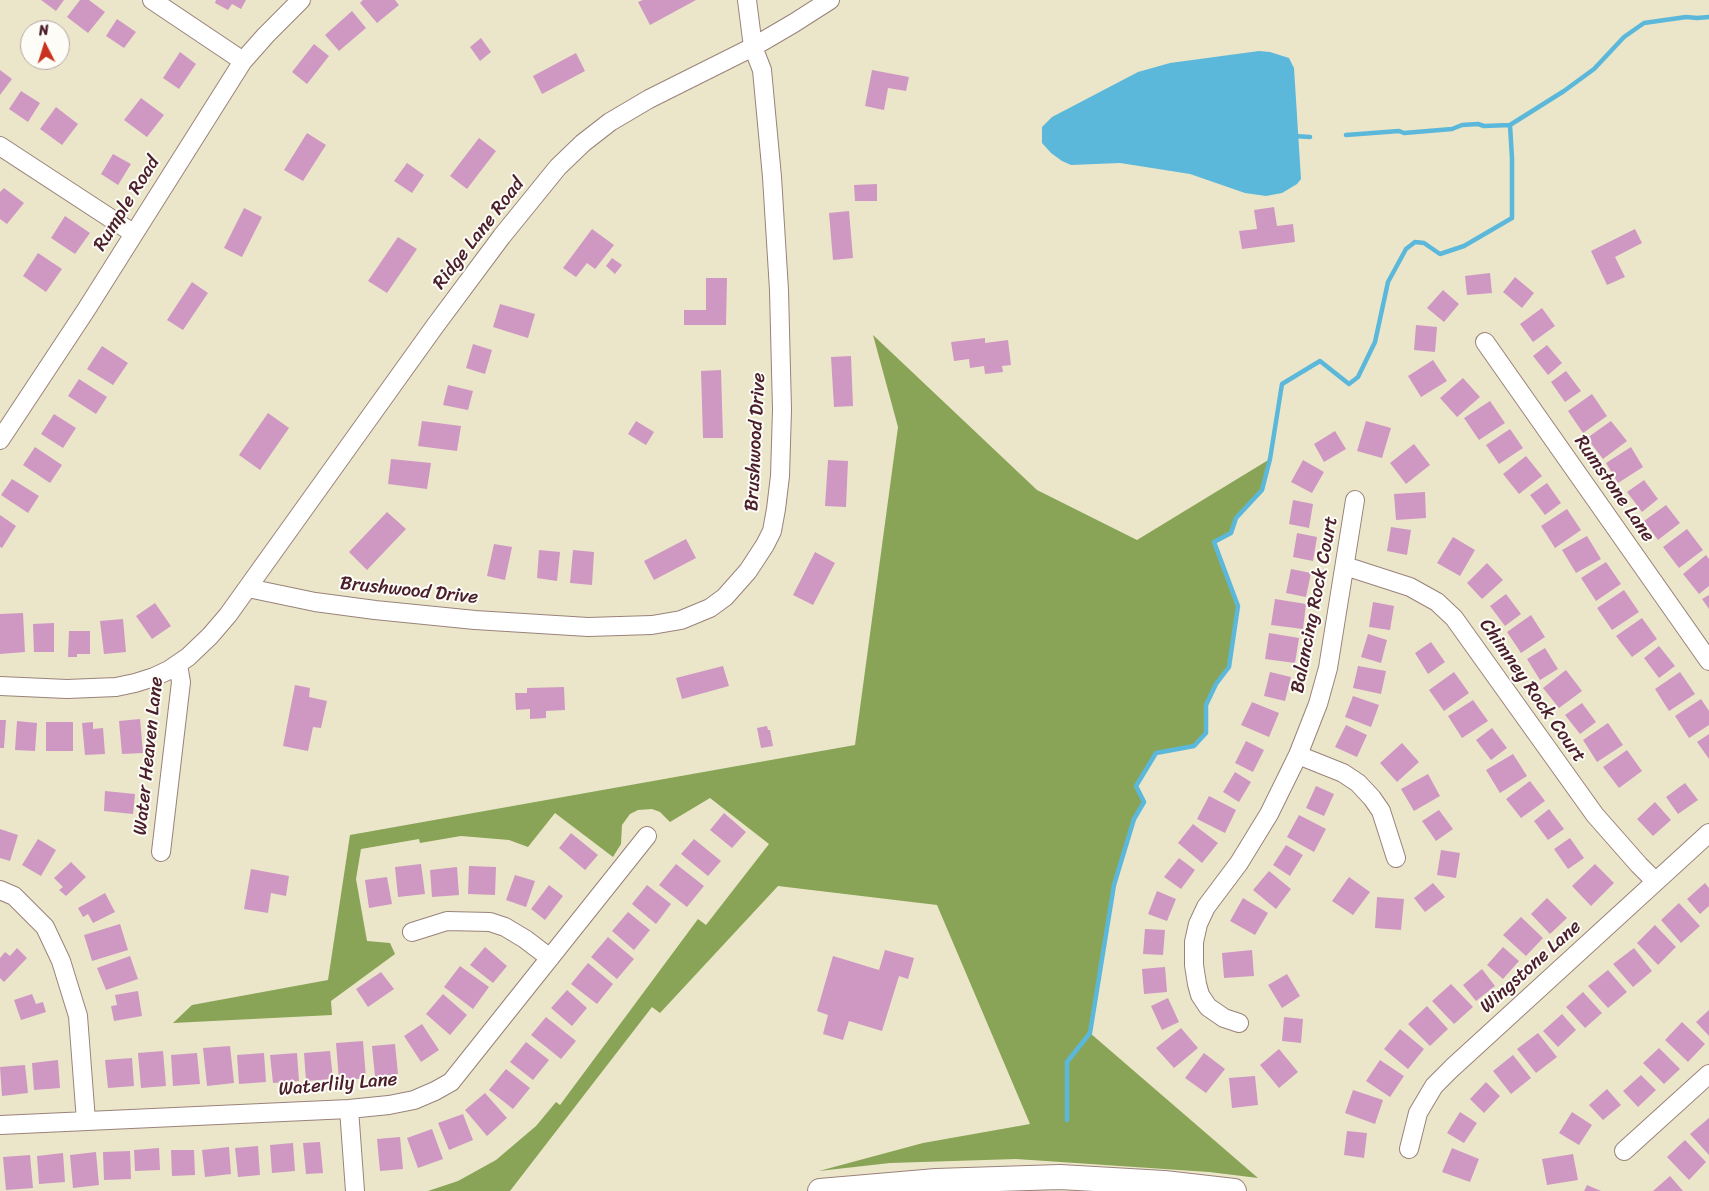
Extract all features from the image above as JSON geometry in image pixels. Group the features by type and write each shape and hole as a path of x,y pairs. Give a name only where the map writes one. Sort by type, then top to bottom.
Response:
{"main road":[{"path":"820,1191 936,1181 1060,1177 1164,1183 1234,1191"}],"street":[{"path":"152,0 243,61"},
{"name":"Rumple Road","path":"0,440 86,310 243,61 301,0"},
{"name":"Brushwood Drive","path":"248,588 306,600 375,610 475,620 588,627 652,625 681,620 710,608 735,586 756,561 772,531 780,476 782,400 779,290 772,177 762,70 753,47 747,0"},
{"name":"Ridge Lane Road","path":"0,686 67,689 116,687 151,678 178,665 210,636 228,615 502,236 558,167 583,143 610,122 648,99 753,47 830,0"},
{"path":"0,146 133,233"},
{"name":"Rumstone Lane","path":"1485,342 1709,661"},
{"name":"Balancing Rock Court","path":"1239,1023 1224,1018 1208,1007 1200,995 1196,984 1194,942 1198,924 1206,907 1239,863 1269,814 1298,755 1324,686 1346,566 1355,500"},
{"name":"Chimney Rock Court","path":"1346,566 1410,587 1438,602 1454,618 1595,815 1655,882"},
{"name":"Water Heaven Lane","path":"161,852 181,682 178,665"},
{"path":"1298,755 1342,773 1358,783 1381,812 1396,858"},
{"name":"Wingstone Lane","path":"1409,1149 1418,1113 1434,1086 1709,833"},
{"name":"Waterlily Lane","path":"0,1125 349,1109 389,1105 414,1100 435,1092 451,1082 647,836"},
{"path":"0,890 14,896 45,927 61,961 78,1016 86,1120"},
{"path":"412,932 448,922 490,922 506,927 550,958"},
{"path":"1624,1151 1709,1074"},
{"path":"349,1109 355,1191"}],"green space":[{"path":"873,335 1037,490 1137,540 1270,459 1262,490 1236,518 1231,533 1214,542 1238,606 1229,667 1216,684 1206,705 1206,733 1194,746 1156,753 1136,785 1144,802 1134,819 1114,885 1090,1033 1258,1178 1209,1172 1016,1159 890,1163 819,1171 923,1143 1030,1124 937,905 778,886 660,1013 652,1007 510,1191 428,1191 458,1181 496,1160 536,1126 556,1102 560,1105 698,919 706,925 769,844 710,798 670,822 660,812 652,809 638,810 630,814 622,825 621,844 613,857 555,813 528,847 509,840 461,836 420,843 419,839 361,849 356,879 367,941 390,943 395,954 331,1001 332,1015 173,1023 192,1005 328,980 350,835 855,745 898,427"}],"water":[{"path":"1259,51 1270,52 1289,58 1294,68 1301,179 1297,184 1282,193 1266,196 1245,193 1190,174 1120,163 1071,165 1051,153 1042,143 1042,127 1052,117 1138,72 1170,63"}],"building":[{"path":"41,0 64,0 56,11"},
{"path":"80,0 89,0 105,12 88,33 67,17"},
{"path":"216,0 246,0 241,9 232,4 228,10 215,3"},
{"path":"363,0 395,0 399,5 377,23 360,3"},
{"path":"643,0 696,0 650,25 638,2"},
{"path":"352,11 366,28 339,51 325,35"},
{"path":"117,19 136,32 124,48 106,36"},
{"path":"481,38 491,52 480,61 470,47"},
{"path":"314,44 329,56 307,84 292,72"},
{"path":"180,52 196,64 179,89 163,78"},
{"path":"576,53 585,71 542,94 533,76"},
{"path":"0,70 12,79 0,95"},
{"path":"872,70 909,77 906,91 888,88 884,110 865,106"},
{"path":"21,91 40,103 28,122 9,109"},
{"path":"141,98 164,115 147,137 124,120"},
{"path":"56,107 78,124 62,145 40,129"},
{"path":"307,133 326,145 303,181 284,170"},
{"path":"479,138 496,151 467,189 450,176"},
{"path":"113,154 131,164 118,185 101,174"},
{"path":"407,163 424,175 412,193 394,181"},
{"path":"877,184 877,201 855,201 854,185"},
{"path":"4,188 24,203 7,224 0,219 0,192"},
{"path":"1274,207 1277,226 1293,224 1295,242 1242,249 1239,231 1257,229 1254,210"},
{"path":"244,208 262,217 242,257 224,248"},
{"path":"849,211 853,258 833,260 829,213"},
{"path":"65,216 90,233 75,254 51,238"},
{"path":"592,229 614,245 595,269 587,263 576,277 563,268"},
{"path":"1635,229 1642,243 1615,257 1625,277 1607,285 1591,251"},
{"path":"398,237 417,249 387,293 368,281"},
{"path":"38,253 62,269 46,292 23,276"},
{"path":"612,258 622,265 615,274 606,266"},
{"path":"1490,273 1492,293 1467,295 1465,276"},
{"path":"1515,277 1534,293 1522,308 1503,292"},
{"path":"706,278 727,278 726,325 684,325 684,310 706,310"},
{"path":"192,282 208,293 183,330 167,320"},
{"path":"1443,290 1459,304 1444,322 1427,308"},
{"path":"500,304 535,314 528,338 493,327"},
{"path":"1542,308 1555,326 1533,342 1520,324"},
{"path":"1416,325 1437,327 1435,352 1414,350"},
{"path":"985,338 985,343 1008,340 1011,365 1002,366 1003,372 985,374 984,366 970,368 969,359 954,361 951,342"},
{"path":"473,344 492,350 485,374 466,368"},
{"path":"1547,345 1562,363 1548,375 1533,356"},
{"path":"102,346 128,363 113,385 87,369"},
{"path":"851,356 853,406 834,407 831,357"},
{"path":"1433,360 1447,381 1421,397 1408,376"},
{"path":"721,370 723,438 703,438 701,371"},
{"path":"1566,371 1581,391 1565,402 1551,382"},
{"path":"1463,378 1480,397 1457,417 1440,398"},
{"path":"79,379 107,397 96,414 68,396"},
{"path":"448,385 473,391 468,410 443,405"},
{"path":"1592,394 1607,416 1583,433 1568,411"},
{"path":"1490,401 1505,423 1479,440 1464,418"},
{"path":"268,413 289,428 260,470 239,455"},
{"path":"54,414 76,428 63,448 41,434"},
{"path":"422,421 461,426 457,451 418,446"},
{"path":"636,421 654,432 646,445 628,434"},
{"path":"1366,421 1391,428 1382,458 1357,451"},
{"path":"1611,421 1627,441 1603,459 1587,438"},
{"path":"1510,429 1523,448 1499,464 1486,445"},
{"path":"1335,431 1346,449 1324,462 1314,444"},
{"path":"1414,444 1430,465 1406,484 1390,463"},
{"path":"35,447 62,465 50,483 23,465"},
{"path":"1631,447 1643,467 1618,483 1606,463"},
{"path":"1526,456 1542,476 1519,494 1503,474"},
{"path":"391,459 431,463 427,489 388,484"},
{"path":"828,460 848,461 846,507 825,506"},
{"path":"1303,460 1324,472 1312,493 1291,482"},
{"path":"12,479 39,496 28,513 1,495"},
{"path":"1644,480 1658,499 1642,512 1627,492"},
{"path":"1547,483 1561,503 1545,515 1530,495"},
{"path":"1425,492 1426,518 1396,520 1394,494"},
{"path":"1293,500 1313,504 1309,528 1289,524"},
{"path":"1666,505 1680,523 1658,540 1644,521"},
{"path":"1567,509 1581,530 1555,548 1541,526"},
{"path":"387,512 406,529 367,570 349,552"},
{"path":"0,515 16,526 2,548 0,547"},
{"path":"1391,527 1411,530 1407,555 1387,551"},
{"path":"1687,529 1703,550 1679,568 1663,547"},
{"path":"1297,533 1317,537 1313,561 1293,557"},
{"path":"1587,536 1601,559 1576,573 1562,550"},
{"path":"1453,537 1475,550 1460,576 1437,563"},
{"path":"686,539 696,558 654,580 644,561"},
{"path":"494,544 512,547 505,580 487,576"},
{"path":"539,550 560,552 557,581 537,578"},
{"path":"573,550 594,552 592,585 570,583"},
{"path":"815,552 835,563 813,605 793,595"},
{"path":"1706,555 1709,559 1709,586 1699,594 1683,574"},
{"path":"1606,562 1621,584 1596,601 1581,578"},
{"path":"1487,563 1503,580 1482,599 1467,583"},
{"path":"1291,569 1311,573 1306,597 1286,593"},
{"path":"1624,590 1639,612 1612,630 1597,608"},
{"path":"1506,594 1521,614 1505,626 1490,606"},
{"path":"1709,595 1709,609 1702,599"},
{"path":"1275,599 1306,604 1303,629 1271,625"},
{"path":"1373,602 1394,606 1390,630 1369,627"},
{"path":"155,603 171,626 152,639 136,616"},
{"path":"23,613 25,652 0,654 0,614"},
{"path":"1531,615 1545,637 1521,653 1507,632"},
{"path":"1642,618 1657,639 1632,657 1616,636"},
{"path":"123,619 126,652 104,654 100,621"},
{"path":"54,623 54,652 34,652 33,624"},
{"path":"69,631 90,631 90,654 77,654 77,657 68,657"},
{"path":"1269,633 1299,638 1295,663 1265,659"},
{"path":"1368,634 1387,640 1381,663 1361,657"},
{"path":"1431,642 1445,662 1428,674 1415,653"},
{"path":"1659,646 1675,666 1659,678 1644,658"},
{"path":"1545,648 1558,669 1540,680 1527,659"},
{"path":"723,666 729,686 682,699 676,678"},
{"path":"1358,666 1386,671 1381,694 1353,688"},
{"path":"1566,670 1582,691 1559,708 1543,688"},
{"path":"1270,672 1291,677 1285,701 1264,696"},
{"path":"1454,672 1469,693 1444,711 1429,690"},
{"path":"1680,672 1695,694 1669,711 1655,689"},
{"path":"295,685 310,688 309,697 327,701 321,728 313,727 308,751 283,746"},
{"path":"564,687 565,710 546,711 546,718 530,719 530,709 516,710 515,693 527,693 527,688"},
{"path":"1353,696 1379,705 1371,727 1345,717"},
{"path":"1701,699 1709,711 1709,725 1689,738 1675,716"},
{"path":"1473,700 1488,721 1462,738 1448,716"},
{"path":"1252,702 1279,713 1269,737 1241,725"},
{"path":"1582,703 1596,722 1580,734 1565,715"},
{"path":"140,719 143,753 122,754 119,721"},
{"path":"0,720 6,720 4,748 0,748"},
{"path":"17,721 37,723 35,751 15,750"},
{"path":"46,722 73,722 73,751 46,751"},
{"path":"93,722 93,729 103,728 105,754 85,755 82,723"},
{"path":"1608,723 1623,745 1597,762 1583,740"},
{"path":"1346,725 1367,735 1357,757 1335,747"},
{"path":"767,726 768,730 770,730 773,746 761,748 757,728"},
{"path":"1492,728 1507,748 1491,760 1476,740"},
{"path":"1709,734 1709,759 1697,742"},
{"path":"1246,741 1264,750 1253,772 1235,763"},
{"path":"1402,743 1419,762 1397,782 1380,763"},
{"path":"1627,750 1642,771 1619,788 1603,767"},
{"path":"1513,754 1527,776 1500,793 1486,770"},
{"path":"1235,772 1251,782 1239,802 1223,792"},
{"path":"1428,774 1440,796 1414,811 1401,789"},
{"path":"1530,781 1545,801 1521,818 1506,799"},
{"path":"1685,783 1698,800 1678,814 1666,797"},
{"path":"1316,786 1334,794 1324,816 1306,808"},
{"path":"105,791 135,794 133,814 104,811"},
{"path":"1209,796 1236,810 1225,833 1197,819"},
{"path":"1655,802 1671,820 1653,836 1637,819"},
{"path":"1549,809 1564,829 1548,840 1534,821"},
{"path":"1439,810 1453,829 1436,841 1422,821"},
{"path":"724,813 746,832 732,848 710,830"},
{"path":"1299,815 1326,829 1314,852 1287,837"},
{"path":"1193,824 1218,843 1202,863 1178,843"},
{"path":"0,829 18,835 10,861 0,858"},
{"path":"571,833 598,855 585,870 559,848"},
{"path":"1570,838 1584,858 1568,869 1554,849"},
{"path":"38,839 56,850 41,876 22,865"},
{"path":"694,839 721,861 708,876 681,854"},
{"path":"1286,845 1303,855 1290,876 1273,865"},
{"path":"1441,850 1460,853 1456,878 1437,875"},
{"path":"1179,858 1195,870 1181,889 1164,877"},
{"path":"71,862 86,877 66,896 59,890 63,887 54,878"},
{"path":"421,864 425,894 398,897 395,867"},
{"path":"676,864 704,886 687,907 659,885"},
{"path":"1595,864 1614,883 1591,906 1572,886"},
{"path":"469,866 496,867 495,895 468,894"},
{"path":"457,867 459,895 432,897 430,870"},
{"path":"251,869 289,876 286,896 271,893 268,913 244,909"},
{"path":"1269,871 1291,889 1276,909 1253,890"},
{"path":"515,875 535,881 526,907 506,900"},
{"path":"387,877 392,904 369,908 365,880"},
{"path":"1349,877 1370,892 1353,915 1332,901"},
{"path":"1433,883 1445,897 1425,912 1414,898"},
{"path":"1705,883 1709,888 1709,906 1700,914 1687,899"},
{"path":"549,885 563,896 545,920 531,909"},
{"path":"647,885 671,904 656,924 632,904"},
{"path":"1157,891 1176,899 1167,921 1148,914"},
{"path":"105,893 115,912 93,923 88,914 83,917 78,908"},
{"path":"1377,897 1404,899 1401,930 1375,928"},
{"path":"1243,898 1268,913 1255,935 1230,921"},
{"path":"1547,898 1567,918 1550,934 1531,914"},
{"path":"1679,903 1700,926 1681,943 1661,920"},
{"path":"628,912 650,930 634,950 612,931"},
{"path":"1521,917 1543,938 1526,956 1503,935"},
{"path":"120,924 128,950 92,961 84,935"},
{"path":"1655,925 1676,947 1658,965 1637,943"},
{"path":"1145,929 1165,930 1163,955 1143,954"},
{"path":"608,937 634,959 617,979 591,957"},
{"path":"485,947 507,966 493,983 470,965"},
{"path":"1503,947 1519,961 1503,979 1487,965"},
{"path":"17,948 27,958 4,982 0,978 0,958 5,952 10,956"},
{"path":"1634,948 1652,971 1633,987 1613,964"},
{"path":"885,950 914,958 908,979 899,976 882,1031 849,1021 843,1040 823,1034 828,1015 817,1011 833,956 879,970"},
{"path":"1252,950 1254,976 1224,978 1222,953"},
{"path":"130,956 138,979 106,990 97,968"},
{"path":"588,963 613,984 597,1004 571,984"},
{"path":"460,966 489,987 473,1009 444,987"},
{"path":"1165,967 1167,992 1144,994 1142,969"},
{"path":"1482,969 1495,986 1476,1001 1463,985"},
{"path":"1608,970 1627,992 1608,1008 1588,986"},
{"path":"381,972 394,989 368,1007 356,989"},
{"path":"1287,974 1300,996 1282,1008 1268,985"},
{"path":"1451,984 1473,1007 1454,1024 1432,1001"},
{"path":"567,990 587,1008 572,1026 551,1008"},
{"path":"138,991 142,1016 114,1021 111,1006 117,1005 115,995"},
{"path":"1583,992 1602,1013 1585,1028 1566,1007"},
{"path":"32,994 36,1004 43,1002 46,1012 21,1020 14,1000"},
{"path":"443,994 467,1015 450,1035 426,1014"},
{"path":"1168,998 1179,1022 1162,1030 1151,1006"},
{"path":"1427,1006 1448,1029 1430,1046 1408,1024"},
{"path":"1709,1010 1709,1036 1696,1022"},
{"path":"1562,1014 1576,1030 1558,1047 1543,1031"},
{"path":"546,1017 576,1041 561,1059 531,1035"},
{"path":"1284,1017 1303,1019 1301,1043 1282,1041"},
{"path":"1682,1022 1705,1044 1688,1062 1665,1040"},
{"path":"422,1024 439,1050 421,1062 404,1036"},
{"path":"1181,1028 1198,1048 1174,1068 1156,1048"},
{"path":"1400,1029 1424,1049 1408,1069 1384,1049"},
{"path":"1538,1033 1557,1057 1536,1073 1517,1049"},
{"path":"363,1041 366,1078 339,1081 336,1043"},
{"path":"526,1042 549,1060 533,1080 510,1062"},
{"path":"395,1044 398,1074 375,1077 372,1046"},
{"path":"230,1046 234,1083 207,1086 203,1048"},
{"path":"1659,1048 1680,1069 1664,1084 1643,1063"},
{"path":"1279,1049 1298,1072 1279,1088 1260,1065"},
{"path":"163,1051 166,1086 141,1088 138,1053"},
{"path":"330,1051 333,1079 306,1081 304,1053"},
{"path":"197,1053 200,1084 173,1086 171,1055"},
{"path":"264,1053 266,1082 239,1084 237,1055"},
{"path":"297,1053 299,1081 273,1083 270,1055"},
{"path":"1204,1053 1225,1069 1206,1093 1185,1078"},
{"path":"1513,1055 1531,1078 1511,1094 1493,1071"},
{"path":"132,1058 134,1086 108,1088 105,1060"},
{"path":"58,1060 60,1088 34,1090 32,1063"},
{"path":"1380,1060 1404,1076 1390,1097 1366,1081"},
{"path":"25,1065 28,1093 2,1096 0,1067"},
{"path":"506,1069 530,1088 513,1109 489,1090"},
{"path":"1641,1075 1656,1090 1638,1107 1623,1091"},
{"path":"1255,1076 1258,1105 1232,1108 1229,1078"},
{"path":"1486,1082 1500,1096 1484,1113 1470,1099"},
{"path":"1607,1089 1621,1105 1603,1120 1589,1105"},
{"path":"1353,1090 1383,1100 1375,1124 1345,1113"},
{"path":"485,1093 507,1118 487,1136 465,1110"},
{"path":"1460,1112 1477,1123 1464,1143 1447,1133"},
{"path":"1572,1112 1592,1125 1579,1145 1559,1133"},
{"path":"463,1114 473,1140 449,1150 438,1123"},
{"path":"1709,1118 1709,1155 1690,1134"},
{"path":"432,1129 443,1159 418,1168 407,1138"},
{"path":"1347,1131 1367,1133 1364,1158 1344,1155"},
{"path":"400,1137 403,1169 380,1171 377,1139"},
{"path":"1685,1140 1706,1162 1689,1180 1667,1157"},
{"path":"320,1142 323,1173 306,1174 303,1143"},
{"path":"293,1143 295,1171 272,1173 270,1145"},
{"path":"258,1146 260,1175 238,1177 235,1148"},
{"path":"229,1147 231,1174 205,1177 202,1150"},
{"path":"159,1148 160,1170 135,1171 134,1150"},
{"path":"1452,1148 1479,1159 1470,1182 1442,1172"},
{"path":"171,1150 194,1150 195,1175 172,1176"},
{"path":"130,1151 131,1179 104,1180 103,1152"},
{"path":"96,1152 99,1185 73,1188 70,1155"},
{"path":"63,1153 65,1182 39,1184 37,1156"},
{"path":"1573,1154 1578,1180 1547,1185 1542,1159"},
{"path":"30,1155 33,1188 6,1190 3,1157"},
{"path":"1670,1176 1683,1191 1653,1191"},
{"path":"1587,1185 1601,1191 1584,1191"}],"waterway":[{"path":"1346,135 1399,131 1404,133 1452,129 1462,125 1478,124 1484,126 1510,125 1564,91 1594,69 1624,37 1644,23 1686,17 1709,17"},
{"path":"1067,1120 1067,1062 1090,1033 1114,885 1134,819 1144,802 1136,786 1156,753 1194,746 1206,733 1206,705 1216,684 1229,667 1238,606 1214,542 1231,533 1236,518 1262,490 1270,459 1282,384 1320,361 1349,384 1358,377 1375,342 1388,282 1406,249 1415,242 1424,243 1440,254 1464,246 1512,218 1510,125"},
{"path":"1294,136 1310,137"}]}
